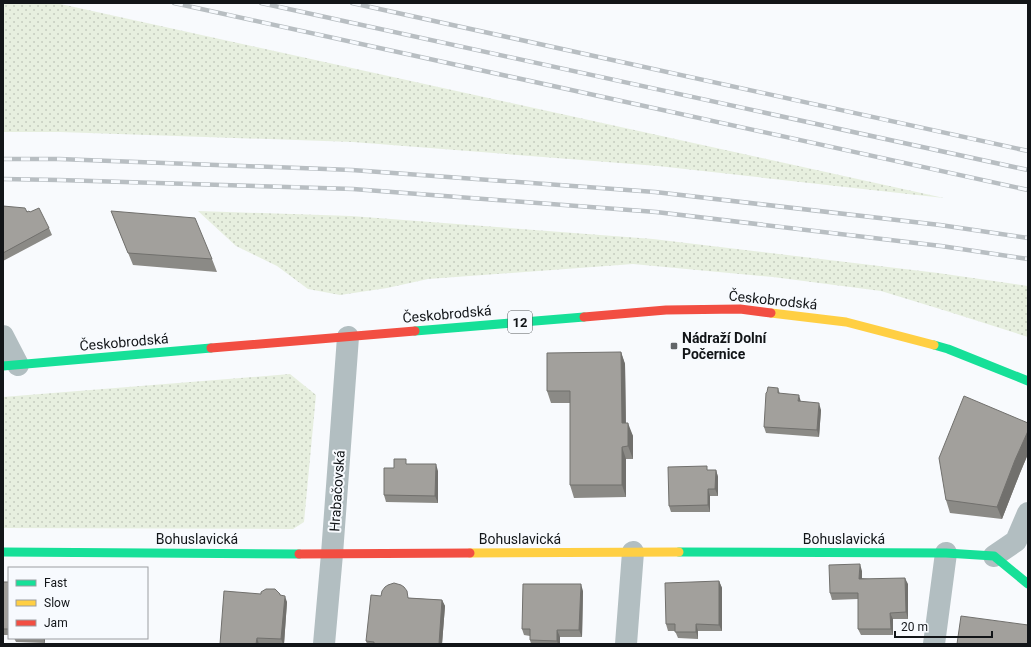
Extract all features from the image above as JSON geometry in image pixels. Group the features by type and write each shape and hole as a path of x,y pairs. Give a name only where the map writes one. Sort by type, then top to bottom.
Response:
{"street":[{"name":"Českobrodská","path":"10,366 666,310 740,309 846,322 948,349 1028,381"},
{"path":"3,336 10,366"},
{"name":"Hrabačovská","path":"324,644 348,337"},
{"path":"1028,513 1016,541 994,556 1028,584"},
{"name":"Bohuslavická","path":"3,552 332,554 633,552 946,553 994,556"},
{"path":"626,644 633,552"},
{"path":"934,644 946,553"}],"green space":[{"path":"3,3 56,3 944,198 658,166 353,142 60,132 3,132"},
{"path":"198,211 351,216 653,239 938,273 1028,286 1028,337 881,291 773,277 633,264 428,279 387,288 340,295 308,289 277,266 236,246"},
{"path":"290,374 316,395 304,522 293,529 3,528 3,397"}],"building":[{"path":"3,206 25,208 27,212 39,208 49,228 3,253"},
{"path":"111,211 195,218 212,259 128,253"},
{"path":"621,352 622,423 628,423 628,446 622,447 622,485 570,485 570,391 547,391 547,353"},
{"path":"768,387 778,388 778,393 799,395 798,401 819,403 817,430 764,427 766,393"},
{"path":"964,396 1028,423 1028,431 997,507 946,500 939,458"},
{"path":"394,459 406,459 406,464 436,464 435,496 384,495 384,468 394,468"},
{"path":"707,466 707,470 716,470 715,489 708,489 708,505 669,506 668,467"},
{"path":"860,564 859,579 905,578 906,612 890,613 891,629 858,629 858,593 830,593 829,565"},
{"path":"719,581 719,625 696,624 696,632 675,632 675,624 666,624 665,583"},
{"path":"3,582 8,582 8,629 3,629"},
{"path":"394,583 404,587 407,591 408,598 442,600 439,644 374,644 374,642 366,641 371,595 381,596 385,587"},
{"path":"523,584 581,584 579,630 557,630 557,641 530,640 530,629 522,629"},
{"path":"266,589 275,589 280,595 285,596 281,639 257,638 256,644 220,644 224,591 261,594 261,592"},
{"path":"961,616 1028,625 1028,644 957,644"}],"railway":[{"path":"174,3 1028,190"},
{"path":"261,3 1028,170"},
{"path":"352,3 1028,151"},
{"path":"3,159 59,159 352,170 655,192 940,225 1028,238"},
{"path":"3,179 353,189 656,212 941,246 1028,259"}],"traffic: fast":[{"path":"415,331 584,317"},
{"path":"934,345 948,349 1028,381"},
{"path":"3,366 211,348"},
{"path":"3,552 299,554"},
{"path":"679,552 946,553 994,556 1028,584"}],"traffic: slow":[{"path":"771,313 846,322 934,345"},
{"path":"470,553 679,552"}],"traffic: jam":[{"path":"584,317 666,310 740,309 771,313"},
{"path":"211,348 415,331"},
{"path":"299,554 470,553"}],"place":[{"name":"Nádraží Dolní Počernice","path":"674,346"}]}
